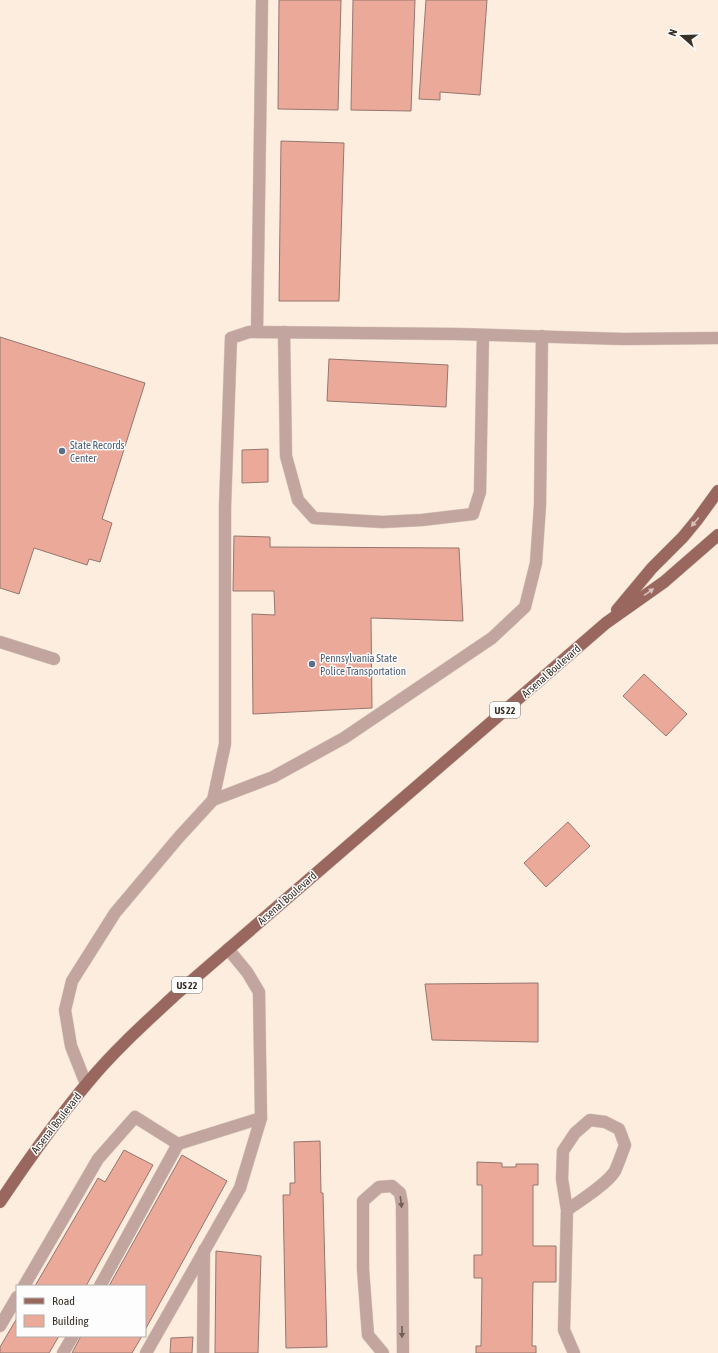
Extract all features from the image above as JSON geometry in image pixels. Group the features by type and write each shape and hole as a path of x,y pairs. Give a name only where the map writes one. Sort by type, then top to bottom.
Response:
{"main road":[{"name":"Arsenal Boulevard","path":"606,623 652,568 683,537 718,491"},
{"name":"Arsenal Boulevard","path":"0,1202 39,1144 86,1084 116,1051 174,996 606,623 664,582 718,535"}],"lane":[{"path":"257,332 262,0"},
{"path":"213,800 225,744 224,507 231,338 249,332 483,334 622,339 718,338"},
{"path":"284,332 286,456 298,500 314,518 382,522 422,520 473,514 480,492 483,334"},
{"path":"86,1084 71,1046 65,1010 72,982 115,913 178,837 213,800 273,777 344,738 492,638 525,607 536,563 540,512 542,336"},
{"path":"0,642 54,659"},
{"path":"146,1353 240,1188 261,1118 258,992 247,972 228,949"},
{"path":"25,1285 98,1159 135,1117 178,1144"},
{"path":"101,1285 178,1144 261,1118"},
{"path":"567,1210 586,1198 614,1172 625,1145 619,1129 604,1122 590,1120 576,1132 563,1151 562,1179 567,1210 564,1330 574,1353"},
{"path":"383,1353 368,1335 363,1269 363,1201 379,1187 392,1186 400,1194 402,1204 403,1353"},
{"path":"203,1353 204,1250"},
{"path":"0,1326 16,1299"},
{"path":"63,1353 71,1337"}],"building":[{"path":"279,0 341,0 338,110 278,109"},
{"path":"353,0 415,0 411,111 351,110"},
{"path":"426,0 487,0 480,95 440,92 440,100 419,99"},
{"path":"281,141 344,143 339,301 279,301"},
{"name":"State Records Center","path":"0,337 145,383 102,519 112,523 100,562 89,559 87,565 34,548 19,594 0,588"},
{"path":"329,359 448,365 446,407 327,401"},
{"path":"268,449 268,482 242,483 242,450"},
{"name":"Pennsylvania State Police Transportation","path":"234,536 270,537 270,547 459,548 463,621 371,618 372,708 253,714 252,614 275,615 274,591 233,591"},
{"path":"644,674 687,714 666,736 623,696"},
{"path":"568,822 590,846 546,887 524,863"},
{"path":"538,983 538,1042 432,1040 425,984"},
{"path":"320,1141 321,1193 323,1193 327,1347 286,1348 283,1195 290,1195 290,1183 295,1183 294,1142"},
{"path":"124,1150 153,1165 87,1285 36,1285 98,1178 105,1182"},
{"path":"182,1155 227,1181 146,1328 146,1285 110,1285"},
{"path":"477,1162 502,1163 502,1167 516,1167 516,1164 538,1164 538,1185 533,1185 533,1246 556,1246 556,1282 533,1282 532,1346 536,1346 536,1353 476,1353 476,1346 481,1346 482,1278 474,1278 474,1255 482,1255 482,1185 477,1185"},
{"path":"216,1251 261,1256 258,1353 215,1353"},
{"path":"16,1320 16,1337 58,1337 49,1353 0,1353 0,1347"},
{"path":"80,1337 141,1337 132,1353 72,1353"},
{"path":"193,1337 192,1353 170,1353 171,1338"}],"place":[{"name":"State Records Center","path":"62,451"},
{"name":"Pennsylvania State Police Transportation","path":"312,664"}]}
